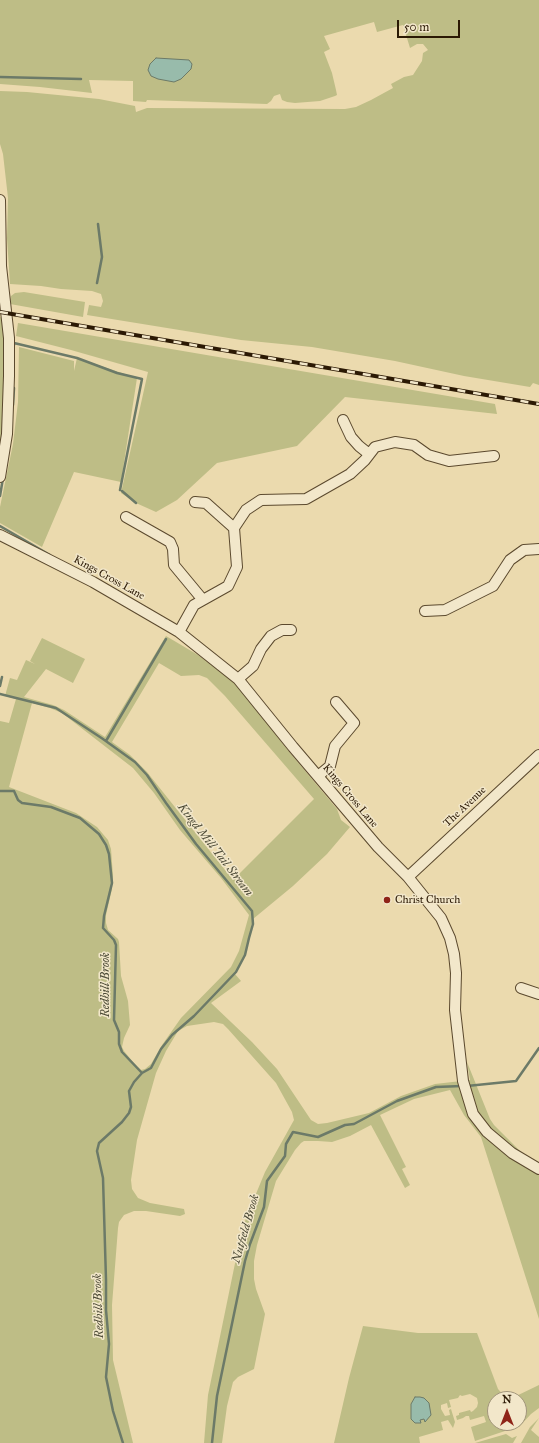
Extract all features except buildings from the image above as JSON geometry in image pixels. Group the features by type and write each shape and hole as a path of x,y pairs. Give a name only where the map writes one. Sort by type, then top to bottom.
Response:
{"street":[{"path":"0,200 1,266 9,338 9,376 7,434 0,477"},
{"path":"343,420 351,437 359,446 370,454"},
{"path":"179,632 194,605 228,586 237,567 234,528 246,510 261,500 306,499 350,474 376,447 395,442 414,445 428,455 449,461 494,456"},
{"path":"195,502 206,503 234,528"},
{"path":"126,518 170,542 173,549 174,565 203,600"},
{"name":"Kings Cross Lane","path":"0,535 97,584 179,632 238,679 378,847 408,877 441,918 450,938 454,954 456,993 455,1010 463,1081 473,1114 487,1132 512,1152 539,1169"},
{"path":"425,612 446,610 493,586 510,560 524,550 539,549"},
{"path":"238,679 253,666 261,649 271,636 282,630 291,630"},
{"path":"318,776 330,766 335,746 354,723 336,702"},
{"name":"The Avenue","path":"408,877 539,755"},
{"path":"520,988 539,994"}],"shaded area":[{"path":"0,0 539,0 539,385 533,383 530,387 464,376 395,361 312,347 241,340 87,315 89,305 101,307 103,301 101,294 92,291 10,284 7,238 8,198 3,154 0,144 0,91 99,99 135,106 136,112 147,108 345,109 356,107 371,100 393,88 391,84 404,77 413,75 422,61 423,53 428,50 423,44 417,44 410,48 403,25 377,32 374,22 324,36 330,49 324,52 332,73 337,95 320,101 295,103 287,102 282,100 280,94 274,96 267,104 147,100 146,102 133,101 133,81 89,80 92,93 0,84"},
{"path":"156,58 189,60 192,64 191,69 181,79 174,82 158,79 151,76 148,70 150,64"},
{"path":"24,292 85,302 83,317 10,304 11,296 15,293"},
{"path":"0,317 4,318 5,358 4,426 0,462"},
{"path":"18,323 495,404 497,414 345,397 297,446 217,463 177,500 156,512 136,503 121,493 148,372 16,336"},
{"path":"19,347 74,361 74,371 77,358 137,378 121,482 74,472 42,547 0,523 0,507 13,444 18,402"},
{"path":"166,636 198,655 236,683 291,754 337,809 341,820 350,827 327,854 293,886 253,919 246,952 235,974 241,981 211,1003 252,1042 277,1069 311,1120 318,1124 369,1113 401,1096 435,1084 470,1080 467,1062 490,1119 494,1125 523,1154 539,1174 539,1319 481,1137 464,1115 450,1090 414,1099 380,1115 406,1167 402,1169 410,1185 405,1188 371,1125 350,1136 332,1142 304,1141 295,1150 276,1181 257,1245 254,1261 254,1279 256,1289 265,1314 254,1369 238,1377 233,1382 227,1406 222,1443 204,1443 208,1395 240,1239 246,1218 265,1172 294,1120 292,1112 276,1083 223,1024 214,1022 187,1026 178,1031 166,1051 156,1073 137,1140 131,1180 132,1189 138,1198 150,1203 184,1209 185,1214 180,1216 146,1211 134,1211 124,1215 119,1222 118,1228 112,1305 113,1360 133,1443 0,1443 0,721 9,723 16,699 5,696 10,678 17,680 26,660 35,664 30,661 42,638 85,659 73,683 46,669 24,697 53,705 64,710 105,737","holes":["159,663 181,676 199,675 207,678 225,696 314,799 233,880 147,772 130,755 112,742","32,703 62,713 133,768 154,793 180,830 221,878 249,915 239,951 231,967 181,1018 151,1064 145,1069 141,1070 122,1047 130,1025 128,1001 121,976 119,942 118,939 108,930 106,923 113,876 111,849 108,840 97,827 76,813 9,787"]},
{"path":"363,1326 418,1333 477,1333 500,1391 487,1391 487,1431 505,1431 475,1441 471,1427 486,1422 484,1416 470,1420 469,1416 466,1416 457,1420 456,1416 459,1415 459,1413 470,1410 471,1412 477,1407 477,1398 470,1394 460,1395 458,1398 449,1400 451,1407 448,1408 447,1403 441,1405 441,1409 445,1416 450,1415 449,1410 451,1409 455,1422 453,1428 448,1420 441,1422 443,1430 419,1437 420,1443 334,1443"},
{"path":"539,1385 539,1408 527,1418 527,1391"},
{"path":"415,1397 424,1398 429,1403 431,1415 425,1422 424,1419 420,1420 421,1423 415,1423 411,1419 411,1404"},
{"path":"539,1418 531,1430 539,1437 539,1443 521,1443 530,1427"},
{"path":"506,1434 512,1438 517,1436 513,1443 475,1443"}],"waterway":[{"path":"0,77 81,79"},
{"path":"97,283 102,257 98,224"},
{"path":"14,345 14,343 77,358 117,373 142,379 120,490"},
{"path":"13,405 14,388"},
{"path":"0,496 3,478"},
{"path":"122,491 136,503"},
{"path":"0,526 50,555"},
{"path":"106,741 166,639"},
{"name":"Kingd Mill Tail Stream","path":"0,686 2,677"},
{"name":"Kingd Mill Tail Stream","path":"0,694 56,708 135,762 147,775 196,844 252,911 253,924 245,955 236,972 194,1016 172,1035 161,1049 151,1068 142,1073"},
{"name":"Redhill Brook","path":"0,791 14,791 18,800 22,803 51,807 80,818 99,834 106,845 109,854 112,883 104,916 103,928 114,940 116,945 114,1020 119,1032 119,1044 122,1052 142,1073 134,1082 129,1091 131,1107 129,1113 122,1122 99,1143 97,1151 103,1178 106,1310 109,1344 106,1377 113,1411 123,1443"},
{"name":"Nutfield Brook","path":"467,1086 516,1081 539,1048"},
{"name":"Nutfield Brook","path":"212,1443 217,1396 245,1261 264,1207 267,1181 285,1156 286,1144 293,1132 318,1137 345,1125 354,1124 397,1101 436,1087 462,1086"}],"railway":[{"path":"0,312 539,404"}],"place":[{"name":"Christ Church","path":"387,900"}]}
